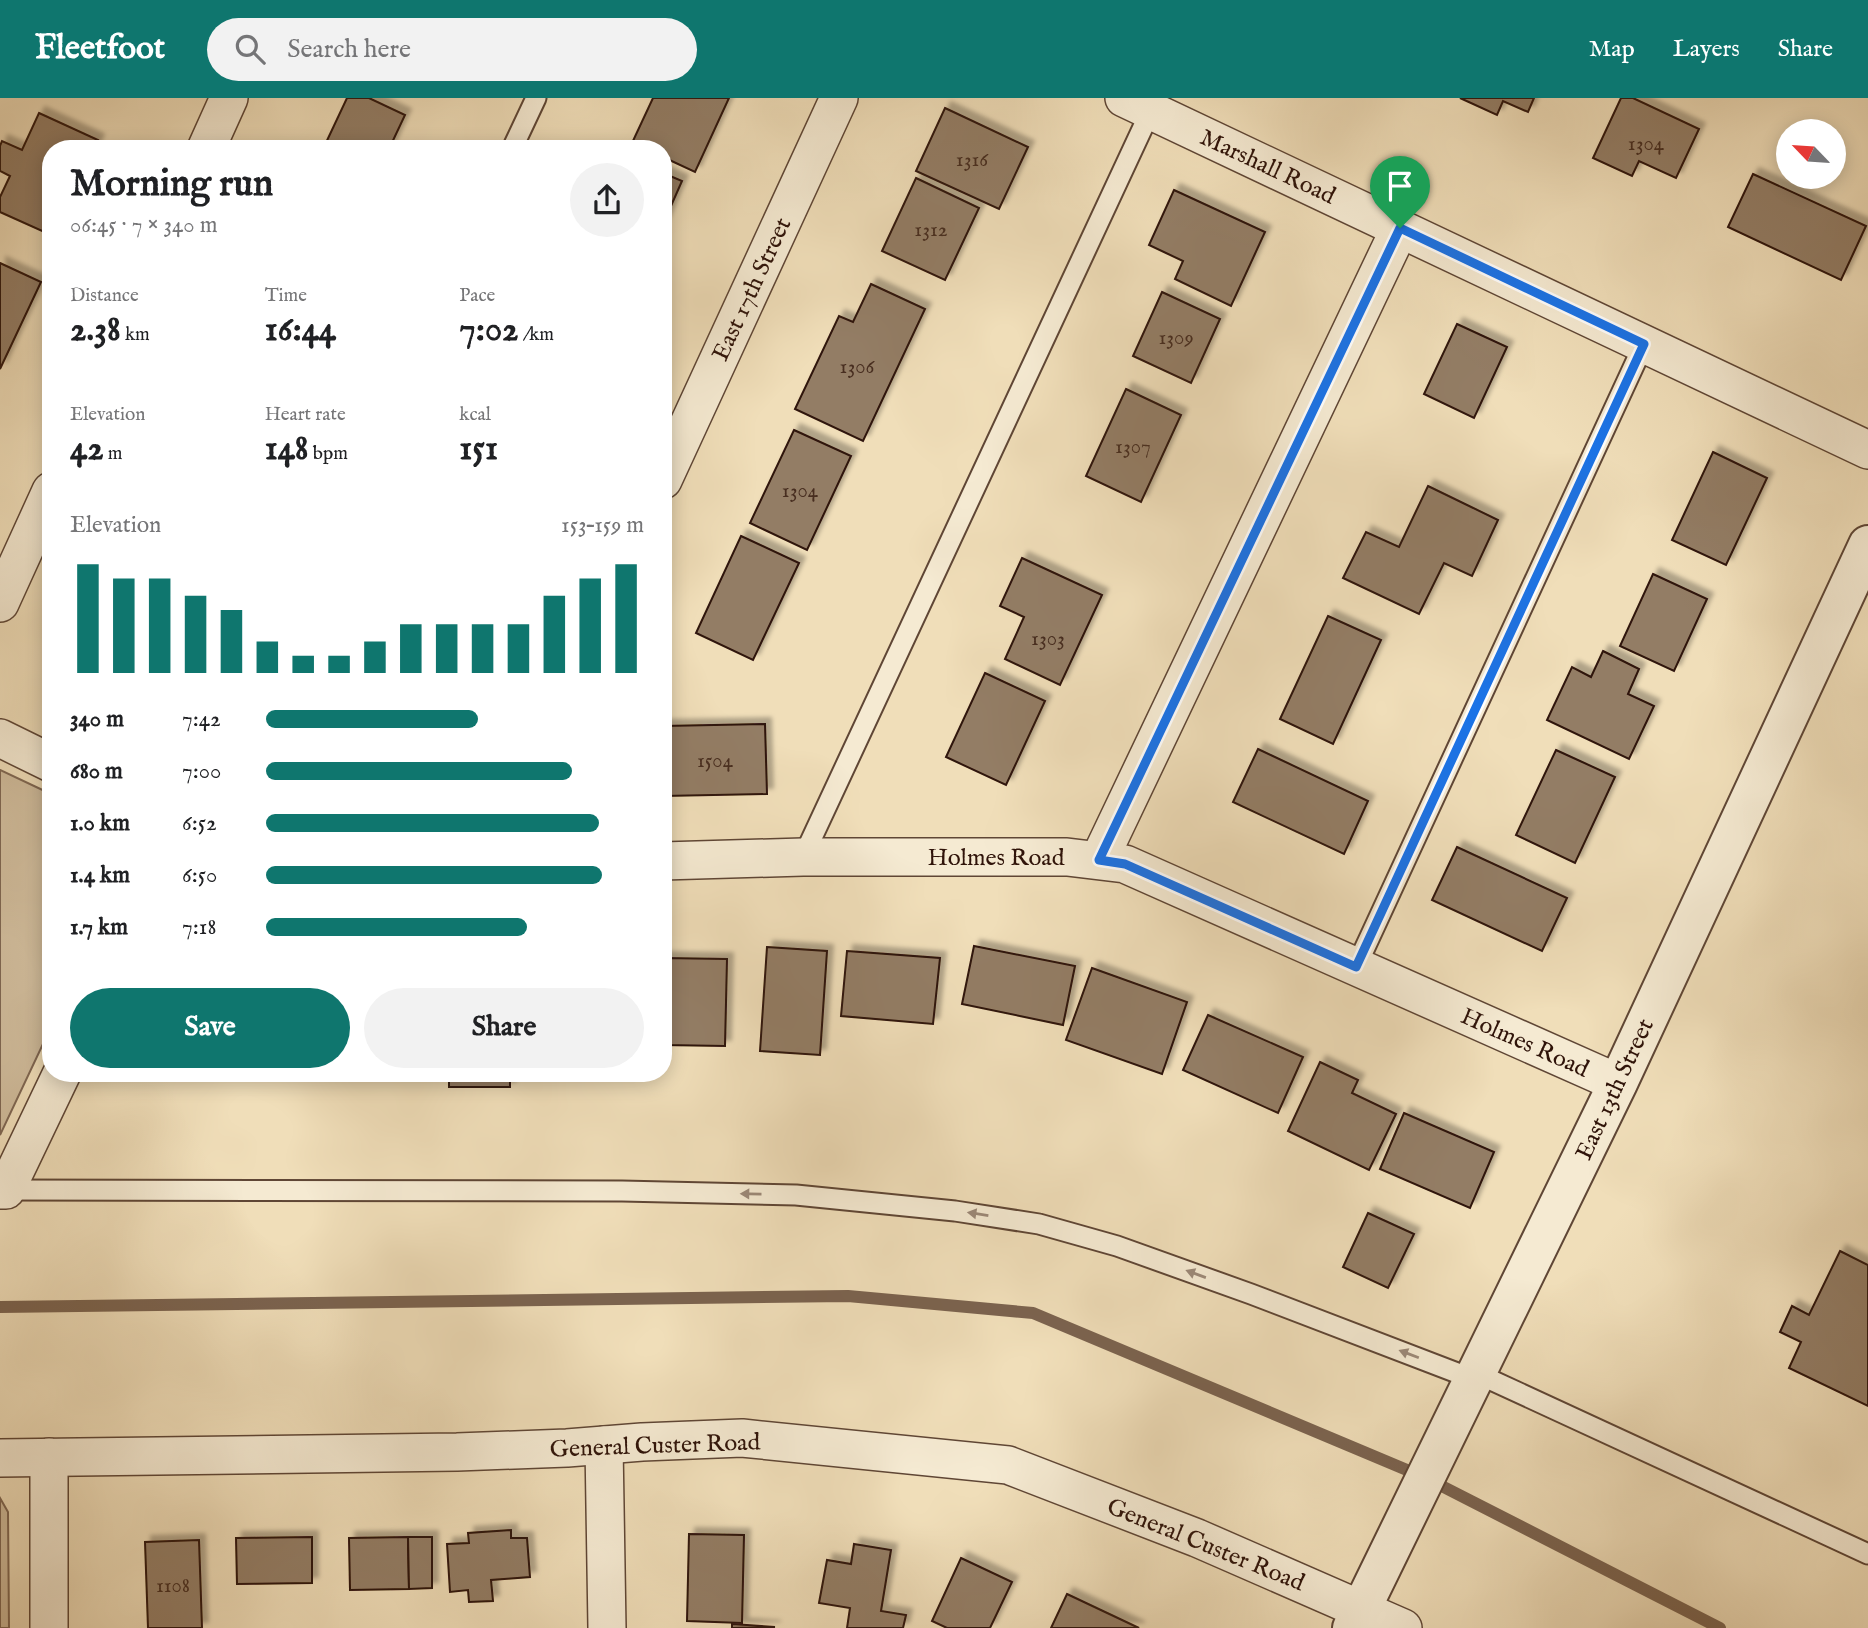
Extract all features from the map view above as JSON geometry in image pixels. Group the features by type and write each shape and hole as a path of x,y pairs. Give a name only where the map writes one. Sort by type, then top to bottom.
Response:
{"street":[{"path":"210,140 229,98"},
{"name":"East 17th Street","path":"672,460 839,98"},
{"name":"Marshall Road","path":"1138,104 1868,450"},
{"path":"1099,860 1400,228"},
{"path":"0,603 42,511"},
{"name":"East 13th Street","path":"1357,1619 1618,1083 1868,545"},
{"path":"0,738 42,759"},
{"name":"Holmes Road","path":"672,861 803,857 1067,857 1125,864 1618,1083"},
{"path":"3,1190 57,1082"},
{"name":"General Custer Road","path":"0,1458 457,1452 742,1438 1008,1465 1196,1538 1357,1619 1403,1628"},
{"path":"604,1445 607,1628"},
{"path":"49,1628 50,1457"}],"lane":[{"path":"516,140 536,98"},
{"path":"803,857 1138,104"},
{"path":"1356,967 1644,344"},
{"path":"3,1190 796,1195 955,1211 1038,1224 1117,1246 1251,1294 1471,1382 1868,1554"}],"shaded area":[{"path":"0,770 42,790 42,1046 0,1135"},
{"path":"0,1498 8,1512 9,1628 0,1628"}],"building":[{"path":"347,98 369,98 405,115 393,140 327,140"},
{"path":"653,98 729,98 695,172 672,161 672,140 633,140"},
{"path":"1460,98 1534,98 1528,112 1503,101 1497,115"},
{"path":"1621,98 1633,98 1699,129 1676,178 1639,161 1632,176 1593,158"},
{"path":"945,108 1028,147 999,209 916,171"},
{"path":"39,113 98,140 42,140 42,231 0,212 0,197 10,176 0,171 0,146 2,141 22,150"},
{"path":"1753,174 1776,185 1776,189 1786,189 1866,226 1841,280 1728,227"},
{"path":"672,177 682,181 672,204"},
{"path":"916,178 979,208 945,280 882,251"},
{"path":"1174,190 1265,232 1231,306 1175,279 1183,261 1149,245"},
{"path":"0,263 41,282 0,369"},
{"path":"871,284 925,309 863,441 795,409 839,316 853,322"},
{"path":"1162,292 1220,319 1191,383 1133,356"},
{"path":"1457,324 1507,347 1474,418 1424,394"},
{"path":"1126,389 1181,415 1141,502 1086,476"},
{"path":"794,430 851,456 807,550 750,523"},
{"path":"1713,452 1767,478 1726,565 1672,540"},
{"path":"1428,486 1498,520 1472,576 1444,563 1419,614 1343,578 1366,532 1399,547"},
{"path":"741,536 799,563 753,660 696,633"},
{"path":"1022,558 1102,595 1060,685 1005,659 1024,617 1000,606"},
{"path":"1653,574 1707,599 1674,671 1620,646"},
{"path":"1328,616 1381,640 1333,744 1280,719"},
{"path":"1603,651 1639,669 1628,694 1654,706 1629,759 1547,720 1572,667 1591,677"},
{"path":"985,673 1045,701 1006,785 946,757"},
{"path":"765,724 767,794 672,796 672,726"},
{"path":"1258,749 1368,801 1344,854 1233,802"},
{"path":"1556,750 1615,777 1575,863 1516,835"},
{"path":"1457,847 1567,898 1542,951 1432,900"},
{"path":"974,946 1075,966 1063,1025 962,1004"},
{"path":"767,947 827,951 820,1055 760,1051"},
{"path":"847,951 940,958 933,1024 841,1016"},
{"path":"672,958 727,959 725,1046 672,1045"},
{"path":"1092,968 1187,1002 1162,1074 1066,1040"},
{"path":"1208,1015 1303,1057 1278,1113 1183,1070"},
{"path":"1320,1062 1358,1080 1352,1093 1396,1114 1369,1170 1288,1131"},
{"path":"449,1082 510,1082 510,1087 449,1087"},
{"path":"1404,1113 1494,1152 1470,1208 1380,1169"},
{"path":"1368,1213 1414,1234 1388,1288 1343,1267"},
{"path":"1840,1251 1868,1265 1868,1406 1789,1368 1801,1342 1780,1332 1792,1306 1809,1315"},
{"path":"511,1530 511,1538 527,1538 530,1577 491,1580 493,1601 469,1602 468,1590 450,1592 447,1544 469,1543 468,1533"},
{"path":"689,1534 744,1535 742,1623 687,1621"},
{"path":"312,1537 312,1583 237,1584 236,1538"},
{"path":"408,1537 409,1589 350,1590 349,1538"},
{"path":"408,1537 432,1537 432,1588 409,1589"},
{"path":"199,1540 202,1628 148,1628 145,1542"},
{"path":"854,1544 891,1550 881,1611 906,1615 903,1628 847,1628 850,1608 819,1603 827,1560 851,1564"},
{"path":"961,1558 1012,1582 990,1628 947,1628 932,1621"},
{"path":"1067,1594 1139,1628 1051,1628"},
{"path":"732,1624 775,1627 732,1628"}],"waterway":[{"path":"0,1307 848,1296 1033,1313 1426,1478 1720,1628"}],"route":[{"path":"1400,228 1644,344 1356,967 1125,864 1099,860 1400,228"}]}
